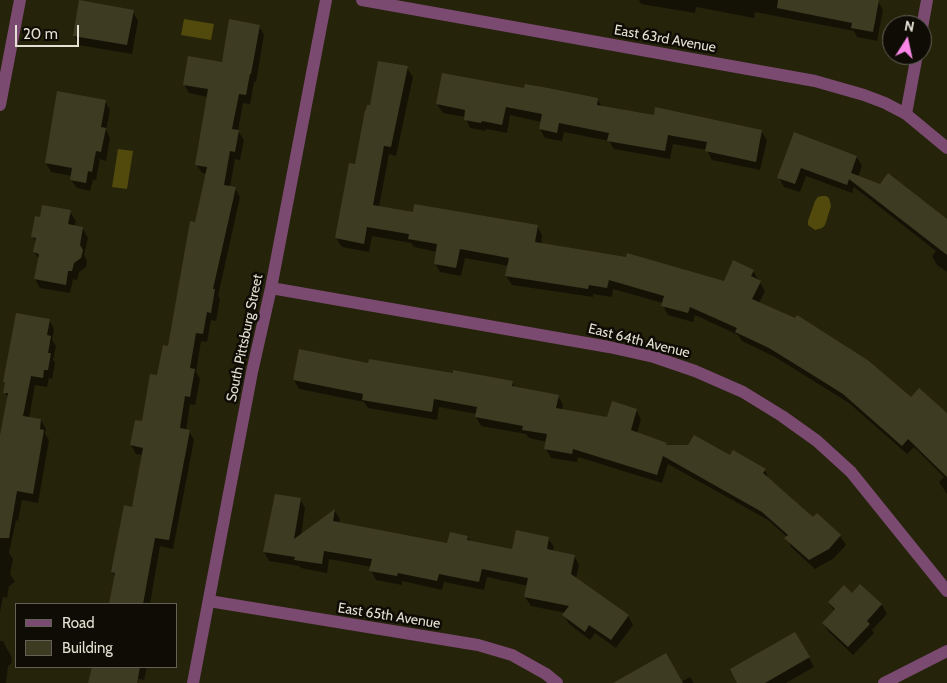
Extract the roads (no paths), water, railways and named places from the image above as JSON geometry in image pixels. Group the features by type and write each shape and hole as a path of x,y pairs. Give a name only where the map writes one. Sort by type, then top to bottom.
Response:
{"street":[{"path":"0,105 20,0"},
{"name":"South Pittsburg Street","path":"193,683 252,372 271,288 326,0"},
{"name":"East 63rd Avenue","path":"362,0 815,81 864,95 906,114 947,148"},
{"path":"924,15 927,0"},
{"path":"906,114 915,65"},
{"name":"East 64th Avenue","path":"271,288 609,347 696,371 743,392 782,416 817,442 851,472 947,591"},
{"name":"East 65th Avenue","path":"209,601 478,645 512,655 546,674 557,683"},
{"path":"884,683 947,651"}]}
